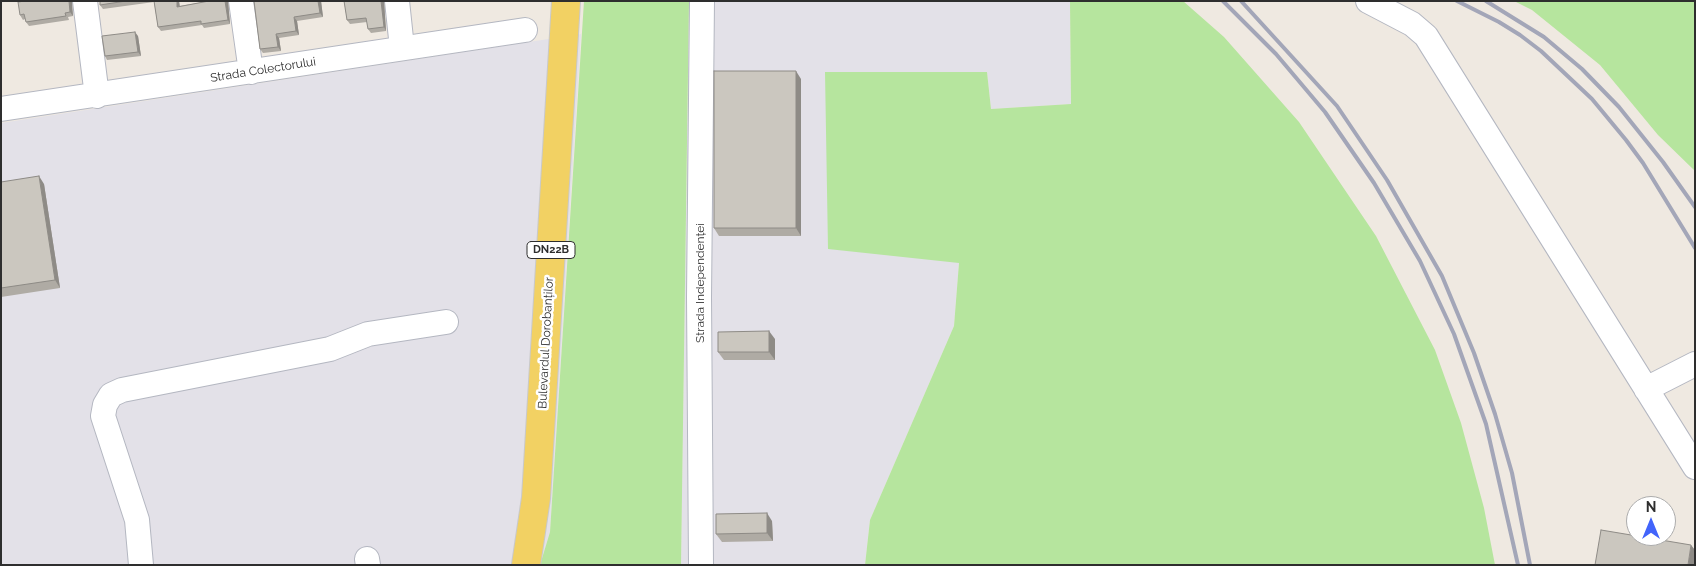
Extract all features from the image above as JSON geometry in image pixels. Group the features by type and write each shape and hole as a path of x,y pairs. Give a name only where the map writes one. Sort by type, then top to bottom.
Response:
{"main road":[{"name":"Bulevardul Dorobanților","path":"526,565 536,498 566,1"}],"street":[{"path":"85,1 97,96"},
{"path":"241,1 251,72"},
{"path":"397,1 402,48"},
{"name":"Strada Independenței","path":"701,565 699,297 702,1"},
{"path":"1368,1 1412,24 1426,36 1695,467"},
{"name":"Strada Colectorului","path":"1,109 525,30"},
{"path":"141,565 138,520 103,416 105,404 111,395 122,390 330,349 368,334 446,322"},
{"path":"1646,389 1695,364"}],"shaded area":[{"path":"689,1 1070,1 1071,104 991,109 987,72 959,263 954,326 870,520 865,565 681,565"},
{"path":"581,34 550,532 540,565 1,565 1,123"}],"green space":[{"path":"584,1 689,1 681,565 540,565 550,532"},
{"path":"1070,1 1183,1 1224,37 1299,122 1376,236 1435,350 1461,423 1484,508 1495,565 865,565 870,520 954,326 959,263 828,249 825,72 987,72 991,109 1071,104"},
{"path":"1514,1 1695,1 1695,171 1658,135 1600,65 1532,10"}],"building":[{"path":"69,1 70,12 65,13 66,16 26,22 24,14 20,15 18,2"},
{"path":"100,1 126,1 100,5"},
{"path":"154,1 177,1 177,7 209,1 225,1 228,20 201,24 201,21 158,27"},
{"path":"254,1 318,1 320,13 294,17 296,31 276,34 278,47 260,49"},
{"path":"344,1 381,1 384,27 368,29 366,18 347,20"},
{"path":"135,32 138,52 105,56 102,36"},
{"path":"714,71 796,71 796,228 714,228"},
{"path":"39,176 55,280 1,288 1,182"},
{"path":"769,331 769,352 718,352 718,332"},
{"path":"767,513 767,533 716,534 716,514"},
{"path":"1601,530 1626,534 1626,546 1676,546 1676,542 1691,545 1688,565 1595,565"}],"railway":[{"path":"1223,1 1276,54 1325,112 1374,183 1420,261 1454,334 1486,424 1518,565"},
{"path":"1241,1 1337,106 1387,180 1442,276 1474,353 1495,414 1512,473 1530,565"},
{"path":"1457,1 1520,35 1541,51 1592,99 1643,163 1695,248"},
{"path":"1486,1 1544,37 1582,69 1619,107 1663,162 1695,207"}]}
